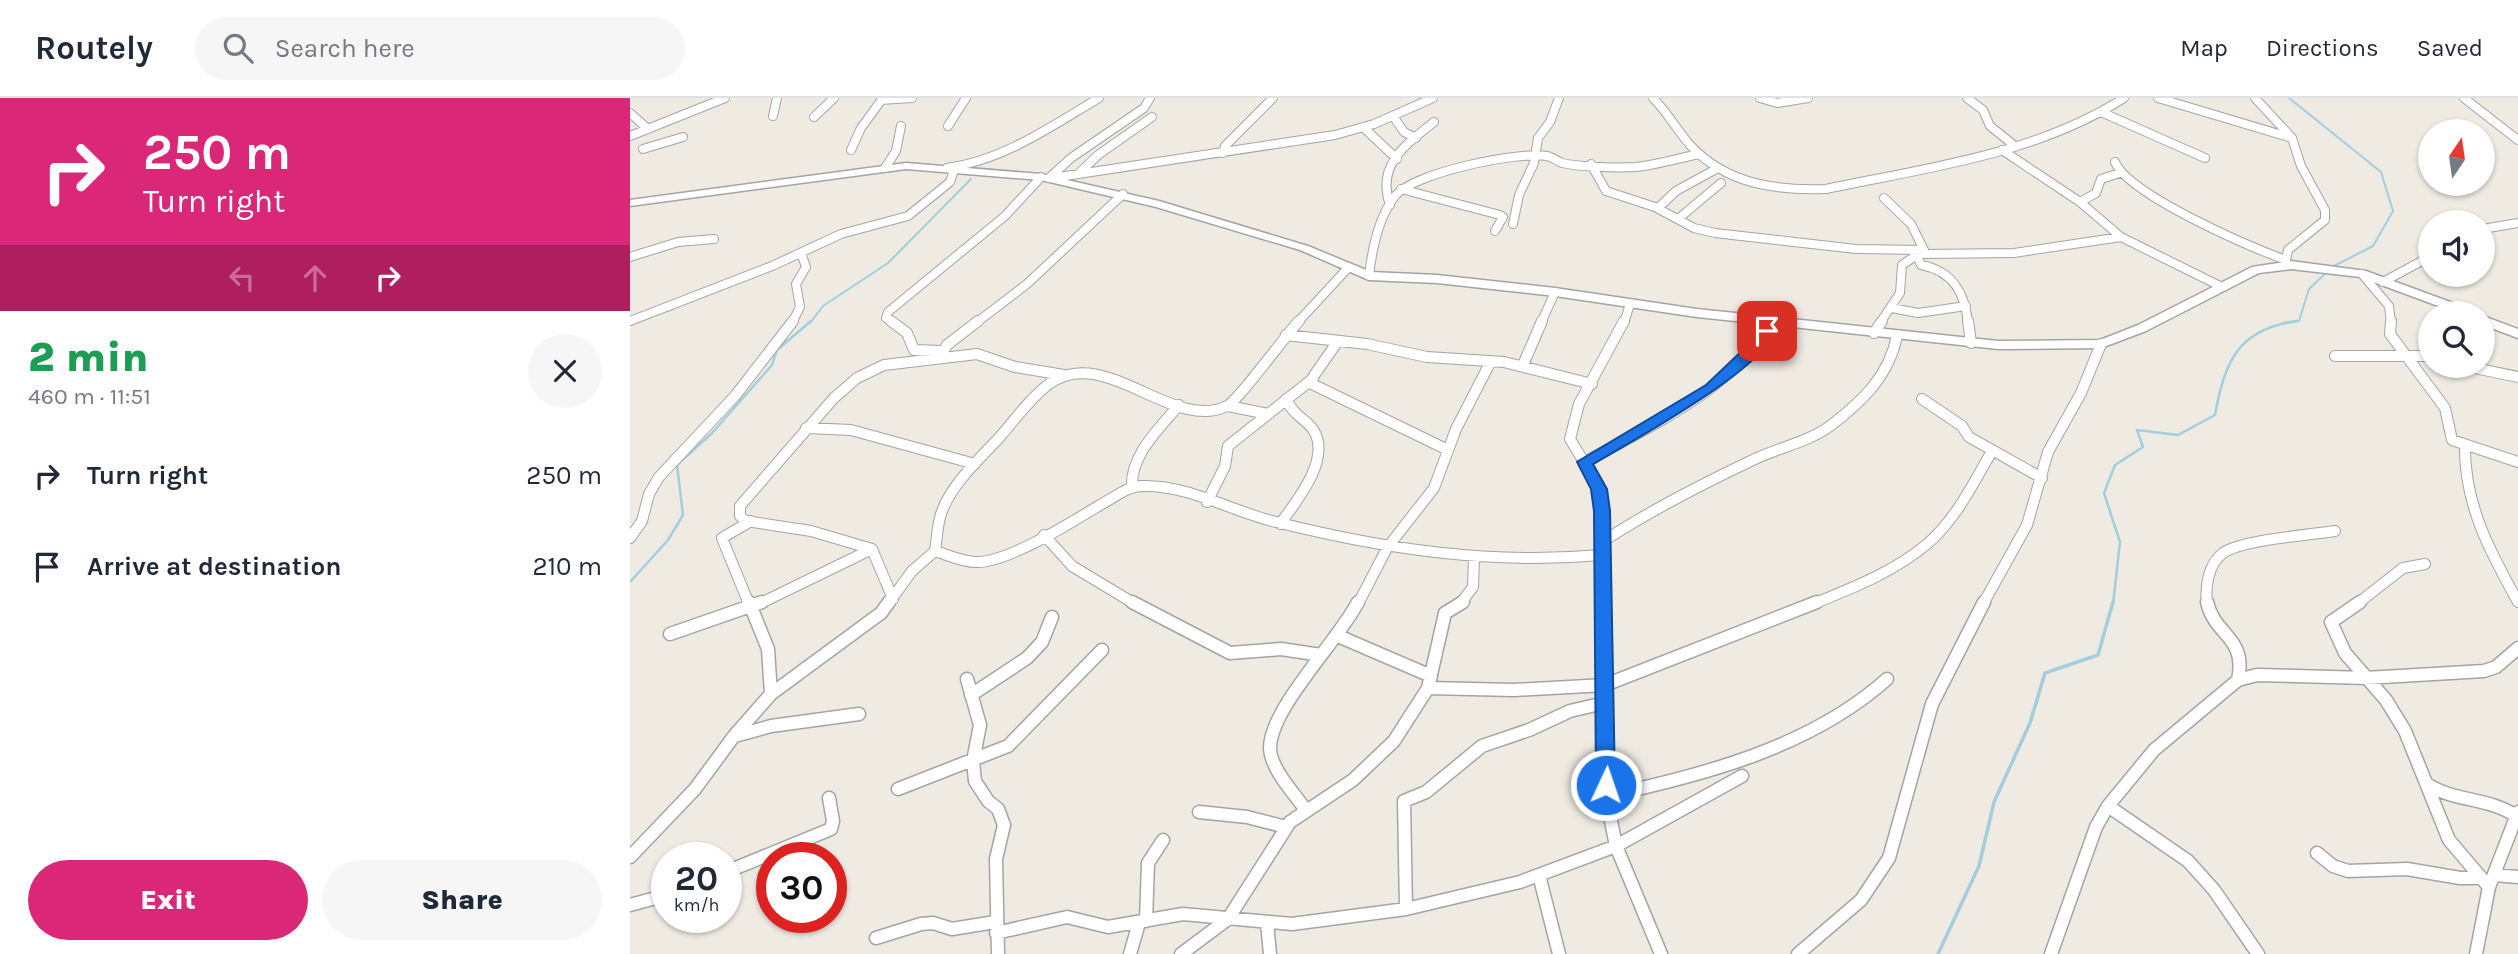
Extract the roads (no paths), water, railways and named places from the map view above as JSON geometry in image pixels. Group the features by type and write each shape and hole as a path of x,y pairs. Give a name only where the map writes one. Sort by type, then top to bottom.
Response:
{"street":[{"path":"630,136 725,98"},
{"path":"773,116 777,98"},
{"path":"814,117 834,98"},
{"path":"851,150 861,128 882,99 912,98"},
{"path":"948,126 966,98"},
{"path":"630,202 885,168 966,166 992,156 1099,98"},
{"path":"940,356 914,350 907,333 886,318 888,312 1071,158 1144,108 1150,98"},
{"path":"1223,153 1225,146 1273,98"},
{"path":"1048,178 1223,153 1363,127 1433,98"},
{"path":"1514,224 1517,203 1535,158 1538,138 1550,122 1559,98"},
{"path":"1653,98 1669,113 1699,154 1718,168 1765,187 1826,189 2002,150 2101,112 2123,98"},
{"path":"1760,98 1777,103 1808,98"},
{"path":"1967,98 1983,110 1990,126 2015,146"},
{"path":"2158,98 2292,138"},
{"path":"2255,98 2292,138 2301,166 2319,194 2326,216 2319,227 2288,250 2285,263"},
{"path":"2464,98 2518,140"},
{"path":"2101,112 2138,130 2181,143 2205,158"},
{"path":"630,113 648,129"},
{"path":"1393,116 1404,132 1416,138"},
{"path":"1079,174 1098,155 1152,117"},
{"path":"643,149 685,140 673,119"},
{"path":"1390,205 1384,183 1397,159 1434,122"},
{"path":"885,168 896,151 901,126"},
{"path":"1363,127 1397,159"},
{"path":"2002,150 2080,202 2121,237 2222,287"},
{"path":"1369,276 1373,244 1390,205 1401,189 1469,163 1547,156 1562,163 1636,167 1699,154"},
{"path":"2115,162 2120,173 2220,236 2285,263 2362,274 2435,301"},
{"path":"1591,164 1606,191 1658,208 1694,228 1729,235 1920,253 2014,253 2121,237"},
{"path":"936,166 1048,178 1123,194 1304,248 1347,269 1369,276 1437,279 1555,292 1772,322 1971,343 2101,344 2142,328 2256,270 2285,263"},
{"path":"1658,208 1676,191 1718,168"},
{"path":"630,321 801,253 850,230 908,215 950,182 954,170"},
{"path":"2080,202 2096,193 2101,179 2120,173"},
{"path":"1678,219 1721,183"},
{"path":"1401,189 1441,202 1500,215 1503,217 1495,231"},
{"path":"940,356 1027,284 1123,194"},
{"path":"1884,198 1911,224 1921,265 1936,268 1961,291 1971,343"},
{"path":"2495,227 2518,223"},
{"path":"630,257 678,242 714,239"},
{"path":"630,538 642,521 649,494 659,477 735,396 798,314 800,304 796,284 806,267 801,253"},
{"path":"1874,333 1900,293 1902,265 1920,253"},
{"path":"2383,282 2418,263"},
{"path":"872,549 811,531 751,522 740,516 740,506 806,428 845,387 870,370 898,362 977,354 1015,367 1064,375 1088,374 1107,377 1138,386 1178,405 1209,412 1228,405 1286,335 1347,269"},
{"path":"2362,274 2389,305 2392,318 2388,329 2404,356 2445,408 2446,427 2452,440 2518,462"},
{"path":"1523,365 1555,292"},
{"path":"1630,304 1620,334 1592,384 1571,432 1573,445 1599,489 1606,796 1616,846 1661,954"},
{"path":"1892,307 1918,313 1966,306"},
{"path":"1585,462 1711,388 1757,345 1772,322"},
{"path":"2495,325 2518,334"},
{"path":"1286,335 1427,357 1523,365 1592,384"},
{"path":"1602,542 1641,517 1745,464 1828,428 1881,379 1893,358 1897,335"},
{"path":"1207,502 1226,466 1228,446 1310,382 1338,341"},
{"path":"1798,954 1853,911 1878,880 1889,858 1927,718 1958,648 2027,525 2048,452 2081,393 2101,344"},
{"path":"2335,356 2418,356"},
{"path":"1305,809 1275,765 1270,743 1285,706 1355,610 1387,548 1427,499 1491,361"},
{"path":"2495,372 2518,377"},
{"path":"630,857 695,789 734,736 771,694 831,652 893,599 912,571 935,551 944,508 975,464 1040,391 1064,375"},
{"path":"1310,382 1448,450"},
{"path":"1280,524 1312,478 1318,442 1313,429 1294,415 1286,399"},
{"path":"1922,399 1962,426 1966,436 2042,478"},
{"path":"1132,488 1131,474 1139,455 1178,405"},
{"path":"1228,405 1268,414"},
{"path":"806,428 851,430 975,464"},
{"path":"2465,445 2466,480 2475,513 2518,602"},
{"path":"1338,635 1429,682 1526,690 1605,685 1840,593 1911,558 1944,527 1992,451"},
{"path":"935,551 981,562 1044,535 1132,488 1156,487 1280,524 1387,548 1474,557 1544,559 1601,555"},
{"path":"751,522 722,538 752,607 771,660 771,694"},
{"path":"2238,680 2240,664 2235,641 2210,613 2207,603 2209,579 2217,559 2233,548 2335,531"},
{"path":"1044,535 1072,566 1155,616 1230,653 1281,649 1321,655"},
{"path":"872,549 893,599"},
{"path":"670,634 752,607 872,549"},
{"path":"1181,954 1228,919 1286,827 1305,809 1353,780 1382,754 1408,722 1429,682 1444,613 1464,601 1471,591 1476,569 1474,557"},
{"path":"2425,564 2403,568 2394,578 2331,622 2336,638 2394,710 2450,841 2488,880"},
{"path":"971,695 1013,670 1038,646 1047,635 1052,617"},
{"path":"2051,954 2096,827 2108,806 2154,750 2238,680 2257,675 2366,678 2490,670 2518,648"},
{"path":"898,789 998,752 1018,738 1102,650"},
{"path":"967,679 979,725 972,761 979,788 999,809 1004,825 996,859 995,928 998,954"},
{"path":"1606,796 1747,758 1784,744 1845,714 1887,679"},
{"path":"1406,909 1404,801 1426,792 1482,746 1539,727 1570,711 1604,703"},
{"path":"734,736 771,726 859,714"},
{"path":"876,938 933,923 952,929 995,928 1067,917 1097,927 1183,914 1292,924 1406,909 1493,890 1616,846 1742,776"},
{"path":"2427,784 2444,794 2496,802 2517,814 2488,880 2476,954"},
{"path":"742,865 831,829 833,821 829,798"},
{"path":"2108,806 2188,861 2214,890 2258,954"},
{"path":"1199,812 1247,817 1286,827"},
{"path":"1130,954 1143,922 1148,863 1163,840"},
{"path":"2318,853 2333,866 2348,871 2407,869 2460,878 2488,880 2518,877"},
{"path":"1539,875 1559,954"},
{"path":"630,905 651,899"},
{"path":"1267,922 1270,954"}],"waterway":[{"path":"2289,98 2381,172 2393,211 2373,246 2332,267"},
{"path":"810,323 823,306 888,263 971,179"},
{"path":"2294,322 2299,321 2309,289 2327,272"},
{"path":"630,582 668,540 683,515 677,465 712,433 772,365 777,350 811,321"},
{"path":"2113,604 2120,542 2104,493 2115,465 2143,447 2137,430 2178,435 2215,415 2224,379 2238,351 2261,331 2294,322"},
{"path":"2283,323 2294,322"},
{"path":"1938,954 1979,866 1994,802 2030,723 2045,673 2098,655 2113,602"}]}
